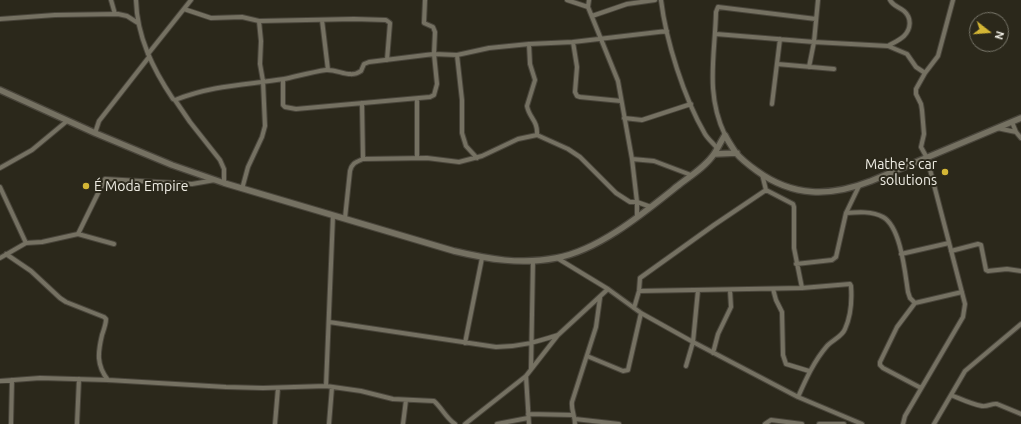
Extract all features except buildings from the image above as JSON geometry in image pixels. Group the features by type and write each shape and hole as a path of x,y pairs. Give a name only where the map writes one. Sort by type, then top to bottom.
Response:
{"street":[{"path":"111,0 115,14"},
{"path":"136,0 138,23 159,78 173,99 176,100 190,122 220,160 224,168 224,183"},
{"path":"95,134 99,121 191,0"},
{"path":"283,78 283,104 285,107 296,109 417,99 434,95 437,84 434,54 434,29 424,23 425,0"},
{"path":"567,0 588,7"},
{"path":"589,0 588,7 615,74 632,159 637,202 637,216"},
{"path":"592,16 627,4 655,0"},
{"path":"661,0 663,17 676,64 691,104 706,135 716,151"},
{"path":"809,67 814,42 818,0"},
{"path":"888,46 904,37 910,26 910,19 908,15 890,0"},
{"path":"903,424 905,416 963,317 965,304 928,158 921,146 924,134 922,110 916,94 916,89 925,73 938,56 953,0"},
{"path":"816,18 718,7 716,12 712,87 716,114 725,135 737,153 751,166 780,185 812,192 834,192 859,186 1021,118"},
{"path":"184,8 211,18 242,17 259,21 354,19 388,21 390,23 387,60"},
{"path":"0,20 55,14 123,14 138,23"},
{"path":"322,20 328,70"},
{"path":"242,189 265,126 263,81 260,64 261,41 259,21"},
{"path":"176,100 215,88 328,70 353,75 361,71 366,63 387,60 434,54 457,55 489,48 573,42 667,31"},
{"path":"716,34 888,46 907,54 916,67 925,73"},
{"path":"772,104 780,39"},
{"path":"573,42 577,96 580,98 621,101"},
{"path":"529,44 530,64 535,80 527,106 536,124 537,135"},
{"path":"457,55 462,105 462,133 466,146 477,158"},
{"path":"777,64 834,70"},
{"path":"0,90 95,134 147,156 215,180 454,251 482,258 513,262 557,258 576,252 598,242 651,206 691,175 716,151 725,135"},
{"path":"417,99 417,158"},
{"path":"362,103 363,159"},
{"path":"624,118 642,120 691,104"},
{"path":"0,168 32,150 67,121"},
{"path":"1012,122 1016,132 1021,138"},
{"path":"997,128 1016,132"},
{"path":"345,218 350,170 351,166 355,162 363,159 417,158 459,162 489,154 518,139 537,135 568,149 580,157 616,193 630,202 637,202 651,206"},
{"path":"716,151 737,153"},
{"path":"632,159 654,161 691,175"},
{"path":"762,174 766,190 793,204 794,248 802,288"},
{"path":"78,234 105,179 192,184 215,180"},
{"path":"796,264 832,260 836,256 846,213 859,186"},
{"path":"0,187 26,243"},
{"path":"634,308 639,291 640,278 766,190"},
{"path":"846,213 869,213 882,216 887,220 895,233 902,254 908,292 910,298 915,303"},
{"path":"326,386 334,215"},
{"path":"0,258 26,243 42,242 78,234 114,244"},
{"path":"902,254 949,243"},
{"path":"951,251 978,244 981,245 986,270 988,272 1006,269 1021,270"},
{"path":"6,254 32,271 66,302 106,319 100,347 99,363 100,368 108,380"},
{"path":"465,343 482,258"},
{"path":"557,258 608,289 641,313 713,353 798,397 859,424"},
{"path":"531,370 533,260"},
{"path":"639,291 773,289 850,284 852,286 851,306 845,330 827,346 809,372 798,397"},
{"path":"465,424 526,376 558,335 608,289"},
{"path":"773,289 776,300 782,312 783,355 786,364 809,372"},
{"path":"686,366 693,342 698,290"},
{"path":"713,353 718,334 730,312 730,290"},
{"path":"921,388 883,368 880,365 880,362 897,327 915,303 962,292"},
{"path":"575,424 572,402 596,327 600,297"},
{"path":"587,356 623,371 628,370 641,313"},
{"path":"329,322 496,348 531,344 558,335"},
{"path":"934,424 965,371 1021,324"},
{"path":"526,376 529,424"},
{"path":"0,381 40,378 108,380 226,387 278,388 326,386 361,391 393,399 434,402 438,404 447,417 456,424"},
{"path":"77,424 79,379"},
{"path":"11,424 12,380"},
{"path":"329,424 332,387"},
{"path":"275,424 278,388"},
{"path":"951,395 980,406 998,404 1021,414"},
{"path":"403,424 406,400"},
{"path":"837,423 839,414"},
{"path":"497,424 528,416 574,417 619,424"},
{"path":"765,424 771,420 802,424"},
{"path":"819,424 844,424"}],"place":[{"name":"Mathe's car solutions","path":"945,172"},
{"name":"É Moda Empire","path":"86,186"}]}
